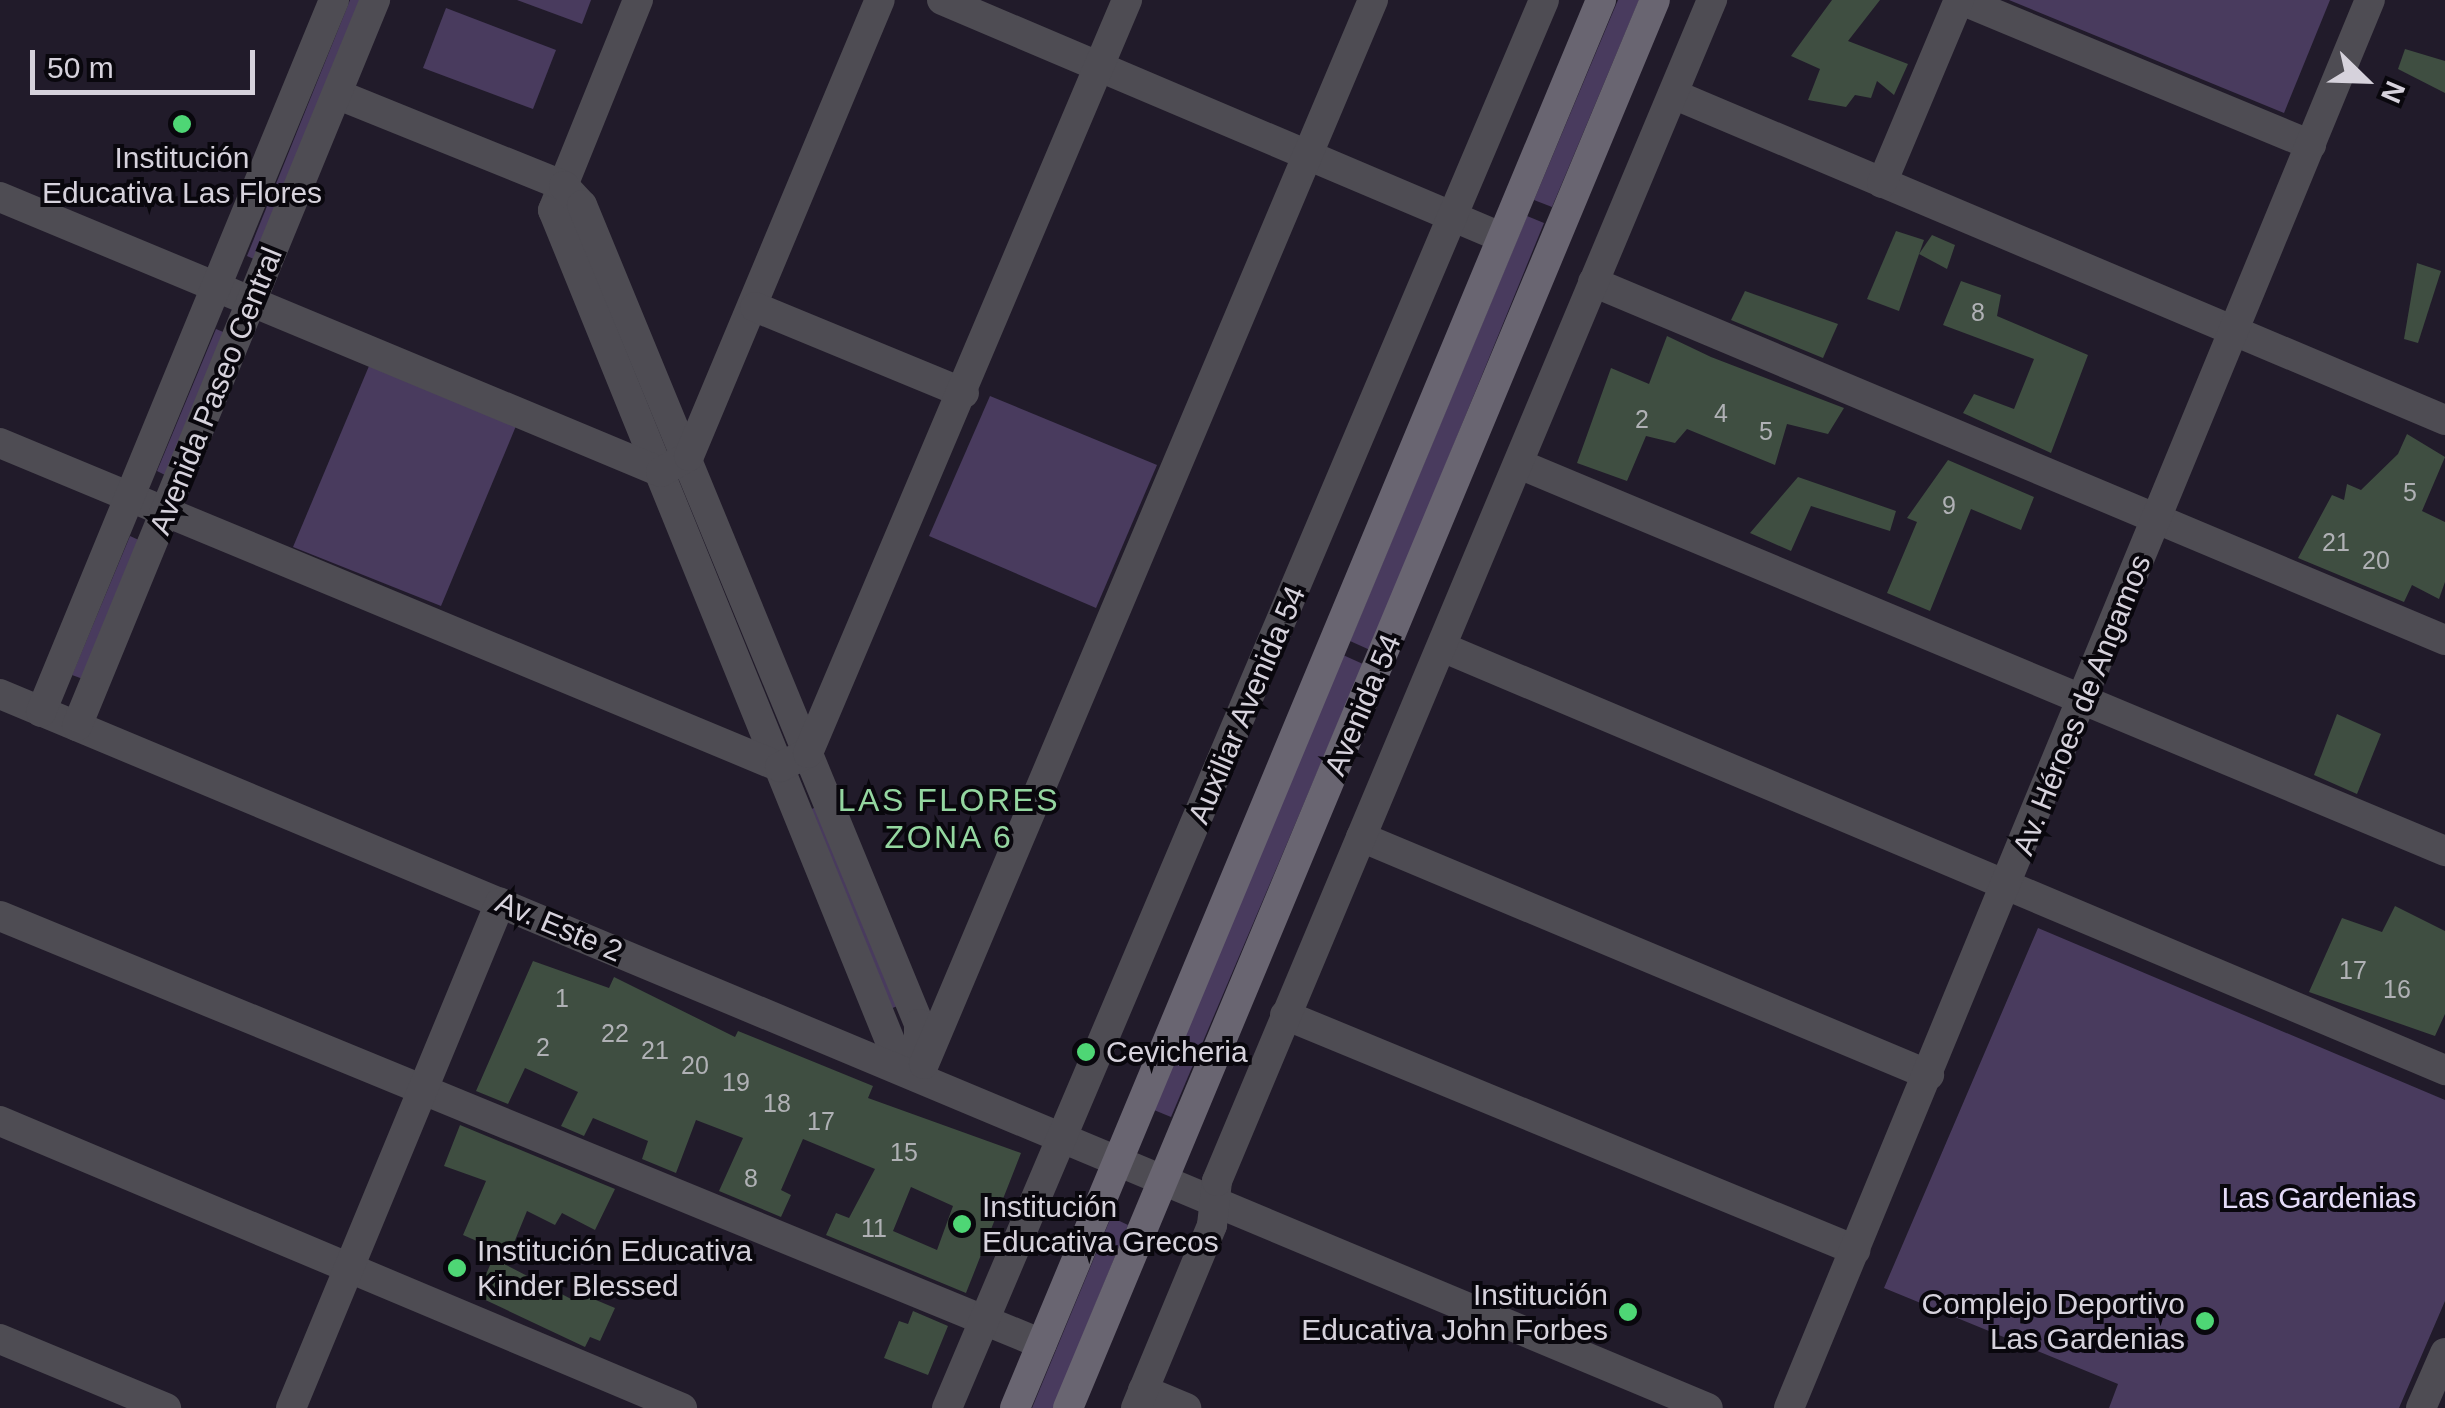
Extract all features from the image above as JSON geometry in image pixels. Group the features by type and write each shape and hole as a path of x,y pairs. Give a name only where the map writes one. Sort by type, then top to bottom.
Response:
{"main road":[{"name":"Avenida 54","path":"1015,1408 1601,0"},
{"name":"Avenida 54","path":"1068,1408 1655,0"}],"street":[{"name":"Avenida Paseo Central","path":"41,712 133,500 334,0"},
{"name":"Avenida Paseo Central","path":"77,726 374,0"},
{"path":"638,0 553,210 780,767 910,1072"},
{"path":"661,472 688,456 755,308 880,0"},
{"path":"942,0 1502,237"},
{"path":"0,443 780,767 808,753 964,393 1127,0"},
{"path":"910,1072 1309,154 1372,0"},
{"name":"Auxiliar Avenida 54","path":"947,1408 1544,0"},
{"path":"1186,1408 1140,1399 1212,1225 1214,1201 1285,1015 1712,0"},
{"path":"1882,183 1960,0 2311,144"},
{"name":"Av. Héroes de Angamos","path":"1789,1408 2085,702 2370,0"},
{"path":"338,94 564,186 582,205 919,1024 910,1072"},
{"path":"1673,94 2444,417"},
{"path":"0,197 661,472"},
{"path":"1594,282 2445,640"},
{"path":"755,308 964,393"},
{"path":"1518,464 2445,851"},
{"path":"1442,647 2445,1070"},
{"name":"Av. Este 2","path":"0,694 1708,1408"},
{"path":"1361,837 1929,1075"},
{"path":"292,1408 500,903"},
{"path":"0,916 983,1324 1042,1344"},
{"path":"1285,1015 1855,1250"},
{"path":"0,1121 682,1408"},
{"path":"0,1339 166,1408"},
{"path":"2422,1408 2445,1353"}],"green space":[{"path":"350,0 363,0 258,261 247,256"},
{"path":"517,0 591,0 582,24"},
{"path":"1618,0 1639,0 1552,207 1534,200"},
{"path":"2009,0 2330,0 2284,113"},
{"path":"446,8 556,50 533,109 423,68"},
{"path":"1527,216 1544,223 1370,650 1350,641"},
{"path":"216,329 228,334 169,477 157,471"},
{"path":"369,366 516,426 441,606 293,547"},
{"path":"990,396 1157,465 1096,608 929,536"},
{"path":"130,536 141,541 83,679 72,675"},
{"path":"1343,655 1363,664 1171,1117 1154,1110"},
{"path":"819,806 900,1005 890,1009 809,810"},
{"name":"Las Gardenias","path":"2038,928 2445,1100 2445,1301 2399,1408 2109,1408 2118,1384 1884,1288"},
{"path":"1111,1217 1128,1225 1053,1408 1032,1408"}],"building":[{"path":"1832,0 1880,0 1848,41 1908,64 1894,95 1877,81 1871,98 1855,95 1846,107 1808,100 1820,69 1791,56"},
{"path":"2405,49 2445,61 2445,93 2398,69"},
{"path":"1896,231 1924,240 1899,311 1867,299"},
{"path":"1932,235 1955,245 1947,269 1919,254"},
{"path":"2417,263 2441,271 2418,343 2404,339"},
{"path":"1961,281 2001,295 1997,316 2088,355 2051,453 1963,413 1974,394 2014,409 2034,359 1943,325"},
{"path":"1745,291 1838,324 1823,358 1731,320"},
{"path":"1667,336 1844,408 1828,434 1787,424 1775,465 1687,429 1675,443 1646,436 1627,481 1577,463 1611,368 1649,384"},
{"path":"2407,434 2445,457 2422,511 2445,522 2445,582 2439,599 2412,585 2404,602 2298,558 2332,495 2344,500 2347,484 2361,490 2398,454"},
{"path":"1948,460 2034,497 2021,530 1971,509 1930,611 1887,593 1917,522 1907,518"},
{"path":"1798,477 1896,511 1890,531 1811,506 1791,551 1750,533"},
{"path":"2337,714 2381,734 2357,794 2314,775"},
{"path":"2395,906 2445,931 2445,1014 2435,1036 2309,992 2342,918 2382,932"},
{"path":"533,961 609,988 614,977 735,1037 738,1031 873,1086 868,1098 1021,1153 966,1293 826,1235 836,1213 849,1218 875,1169 803,1139 781,1190 791,1195 781,1217 719,1191 743,1138 696,1120 676,1173 642,1159 648,1141 593,1118 584,1136 561,1126 578,1092 525,1068 508,1104 476,1091","holes":["911,1187 953,1206 937,1250 893,1231"]},
{"path":"460,1125 615,1189 595,1230 562,1213 555,1225 527,1211 509,1255 463,1235 486,1181 444,1166"},
{"path":"493,1258 573,1300 577,1292 615,1308 600,1341 590,1337 585,1347 477,1296"},
{"path":"913,1311 948,1326 928,1375 884,1358 899,1321 908,1324"}],"place":[{"name":"Institución Educativa Las Flores","path":"182,124"},
{"name":"Cevicheria","path":"1086,1052"},
{"name":"Institución Educativa Grecos","path":"962,1224"},
{"name":"Institución Educativa Kinder Blessed","path":"457,1268"},
{"name":"Institución Educativa John Forbes","path":"1628,1312"},
{"name":"Complejo Deportivo Las Gardenias","path":"2205,1321"}],"district":[{"name":"LAS FLORES ZONA 6","path":"949,820"}]}
